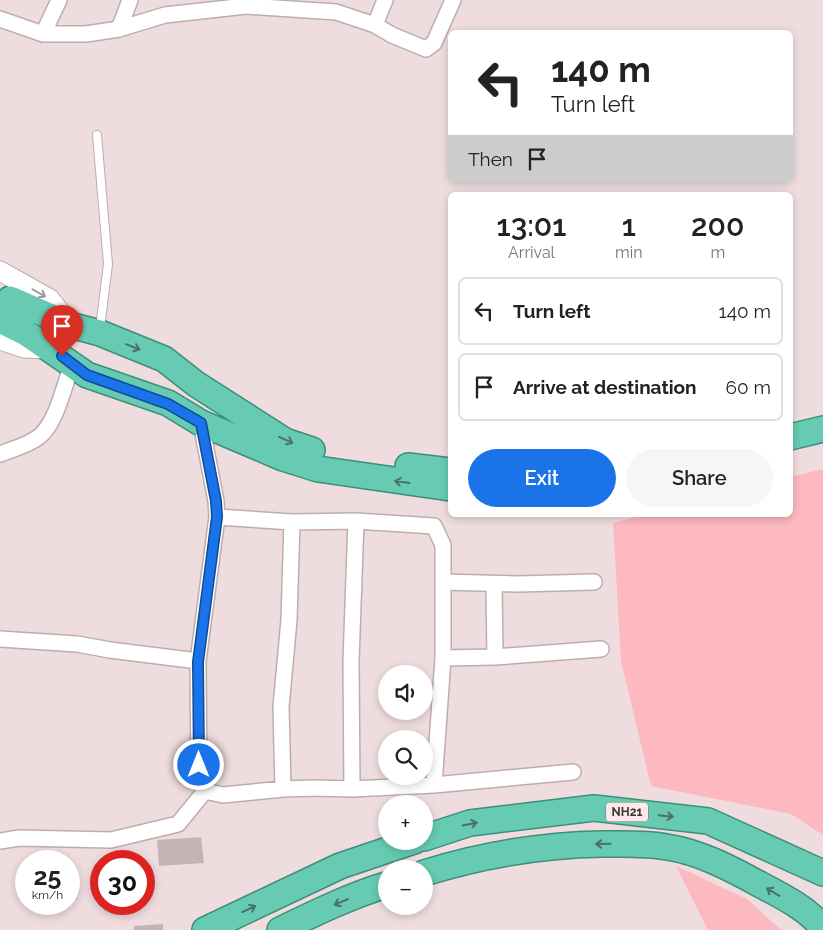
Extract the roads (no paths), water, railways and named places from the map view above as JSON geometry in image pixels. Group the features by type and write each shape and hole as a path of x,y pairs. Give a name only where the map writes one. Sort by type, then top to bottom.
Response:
{"highway":[{"path":"5,310 100,333 164,359 203,388 283,458 318,469 448,488"},
{"path":"5,310 26,332 87,375 168,404 201,423 285,441 332,456 448,471"},
{"path":"168,404 184,374"},
{"path":"793,436 823,429"},
{"path":"793,453 823,446"},
{"name":"NH21","path":"433,835 470,823 594,808 708,821 823,873"},
{"path":"433,870 516,850 627,844 667,847 699,856 732,869 815,918 823,928"},
{"path":"205,930 340,866 387,850"},
{"path":"280,930 312,914 378,888"}],"street":[{"path":"43,34 59,0"},
{"path":"119,29 130,0"},
{"path":"375,25 385,0"},
{"path":"0,19 43,34 86,34 119,29 165,15 254,3 310,5 375,25 392,35 426,49 434,43 453,0"},
{"path":"0,271 50,300 70,325"},
{"path":"0,340 24,348 51,349"},
{"path":"0,454 23,446 39,436 52,421 72,364"},
{"path":"201,423 216,501 217,517 198,662 199,782 205,791 223,795 283,789 352,789 573,772"},
{"path":"217,517 292,522 356,521 434,526 443,544 443,658 434,784"},
{"path":"352,789 350,661 356,521"},
{"path":"283,789 281,707 289,620 292,522"},
{"path":"443,582 494,584 594,582"},
{"path":"494,584 495,657"},
{"path":"0,639 78,644 198,662"},
{"path":"443,658 495,657 601,649"},
{"path":"0,841 19,838 111,840 178,824 205,791"}],"lane":[{"path":"97,135 108,264 100,333"}]}
